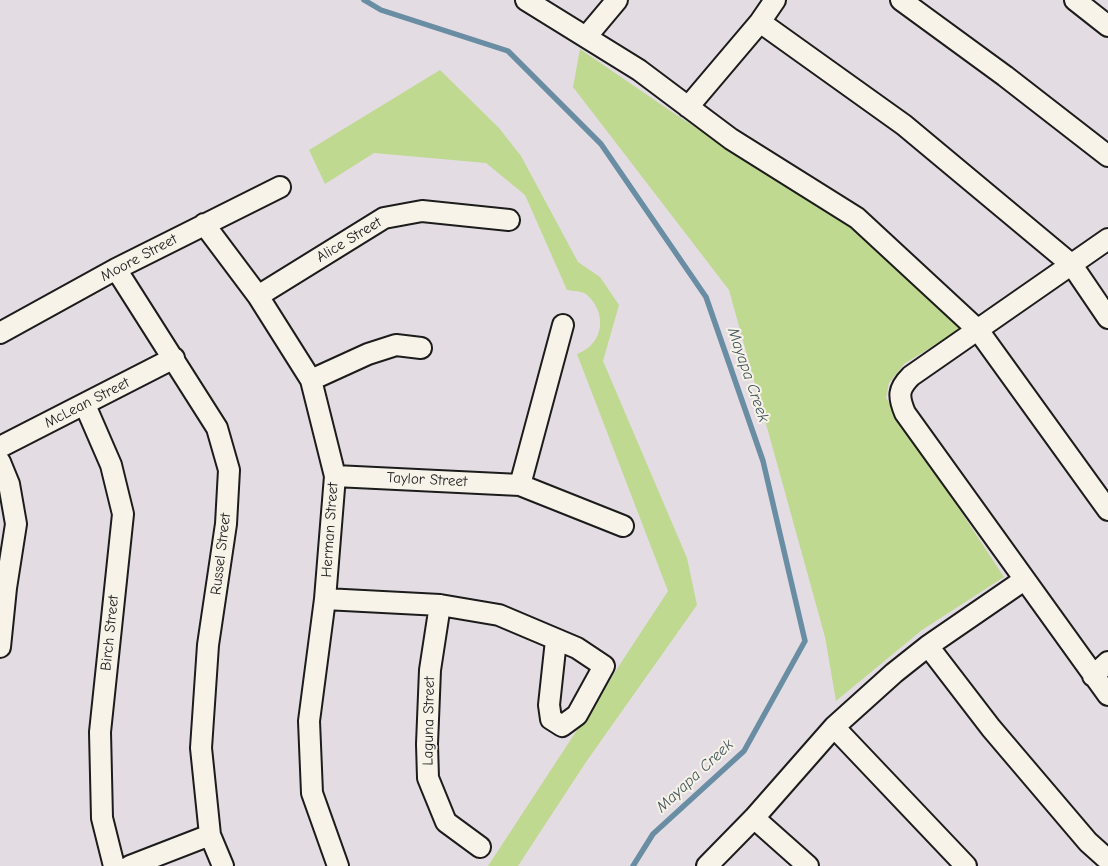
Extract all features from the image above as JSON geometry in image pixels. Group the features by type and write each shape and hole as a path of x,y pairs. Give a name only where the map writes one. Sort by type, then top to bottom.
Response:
{"street":[{"path":"526,0 639,70 731,139 858,218 978,330 1108,510"},
{"path":"586,37 617,0"},
{"path":"688,107 760,22 775,0"},
{"path":"901,0 1005,76 1108,156"},
{"path":"1074,0 1108,26"},
{"path":"760,22 904,125 1072,264 1108,318"},
{"name":"Moore Street","path":"0,333 116,269 280,187"},
{"name":"Alice Street","path":"258,296 384,218 422,211 509,220"},
{"name":"Herman Street","path":"204,224 258,296 311,380 335,476 325,599 309,721 312,793 338,866"},
{"path":"1108,239 911,376 900,387 899,398 905,413 1108,695"},
{"name":"Russel Street","path":"116,269 217,428 229,470 226,524 208,645 201,748 210,835 223,866"},
{"path":"520,484 563,324"},
{"path":"311,380 368,354 396,345 421,348"},
{"name":"McLean Street","path":"0,447 174,358"},
{"name":"Birch Street","path":"85,405 111,465 123,514 100,732 102,818 114,866"},
{"path":"0,462 9,484 16,524 3,588 0,648"},
{"name":"Taylor Street","path":"335,476 520,484 623,526"},
{"path":"707,866 754,818 834,727 894,673 928,646 1024,580"},
{"path":"325,599 440,605 500,615 556,640"},
{"name":"Laguna Street","path":"440,605 430,670 427,744 428,778 446,822 480,847"},
{"path":"928,646 991,728 1088,842 1108,860"},
{"path":"1093,676 1108,662"},
{"path":"834,727 966,866"},
{"path":"754,818 808,866"},
{"path":"130,866 210,835"}],"green space":[{"path":"580,49 675,114 849,227 962,328 904,364 889,383 886,398 1004,577 922,630 836,701 825,637 729,290 573,87"},
{"path":"440,70 499,128 521,156 578,262 600,277 619,305 603,361 687,558 697,605 586,762 518,866 488,866 668,591 577,354 593,343 598,336 600,319 598,310 586,294 567,290 525,195 486,163 374,153 325,184 309,150"}],"waterway":[{"name":"Mayapa Creek","path":"364,0 381,10 508,51 601,144 706,297 763,461 805,641 744,751 653,834 633,866"}]}
